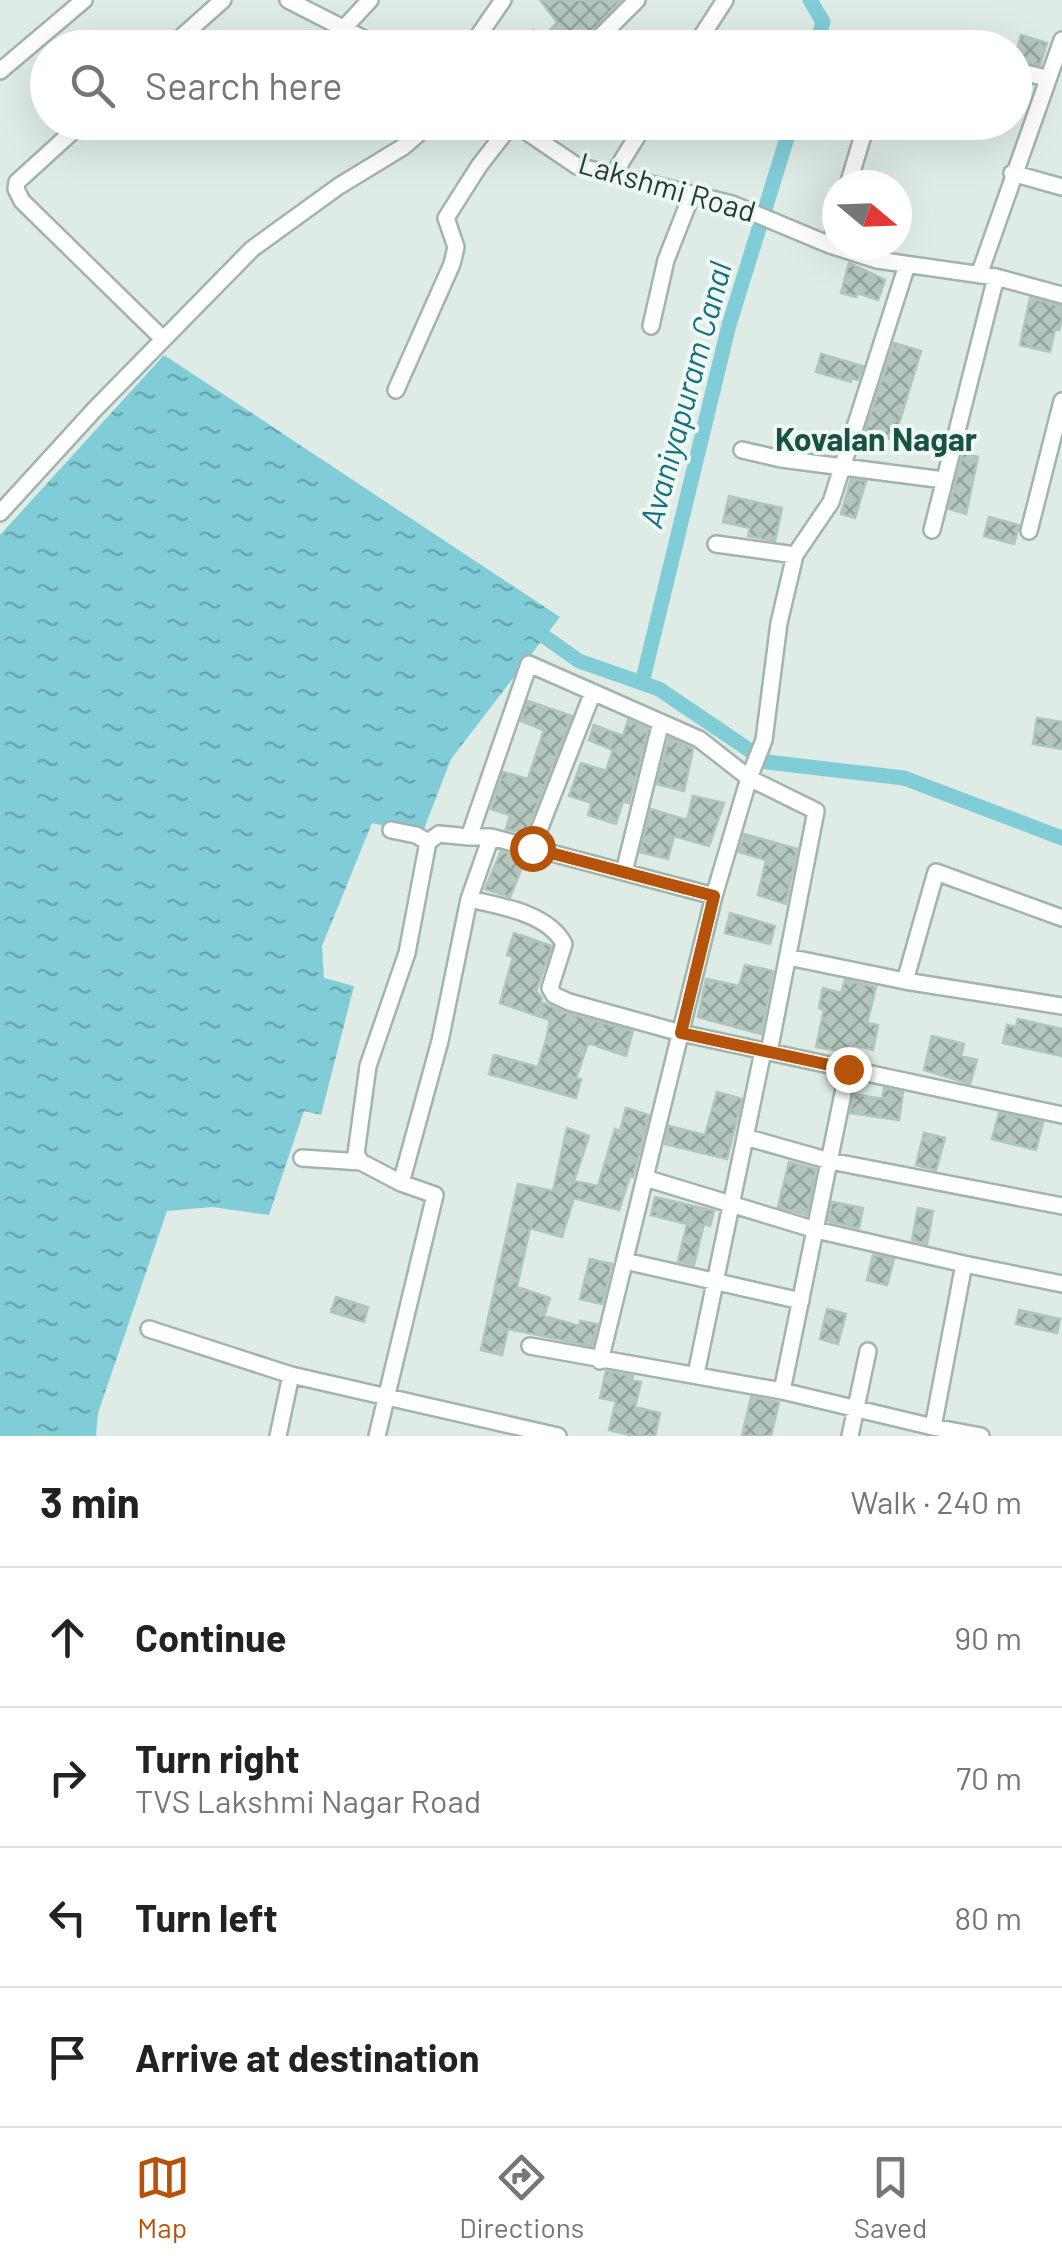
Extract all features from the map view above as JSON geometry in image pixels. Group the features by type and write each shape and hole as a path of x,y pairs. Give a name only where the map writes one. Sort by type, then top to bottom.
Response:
{"street":[{"path":"49,30 84,0"},
{"path":"189,30 223,0"},
{"path":"288,0 348,30"},
{"path":"344,28 370,0"},
{"path":"479,30 503,0"},
{"path":"607,30 638,0"},
{"path":"706,30 725,0"},
{"path":"1032,118 1062,40"},
{"path":"0,71 30,46"},
{"path":"1032,74 1046,78"},
{"path":"63,140 28,171 16,189 22,201 163,340"},
{"path":"0,513 252,250 339,186 411,140"},
{"path":"396,390 452,264 456,247 446,218 499,140"},
{"name":"Lakshmi Road","path":"538,140 577,166 732,204 822,242"},
{"path":"613,175 635,140"},
{"path":"853,170 862,140"},
{"path":"978,275 1024,140"},
{"path":"1012,174 1062,187"},
{"path":"650,326 666,260 692,194"},
{"name":"Lakshmi Road","path":"877,260 996,277 1062,295"},
{"path":"600,1361 714,896 764,740 778,623 796,556 830,502 907,265"},
{"path":"932,530 996,277"},
{"path":"1029,531 1062,401"},
{"path":"742,450 781,459 944,480"},
{"path":"716,544 796,556"},
{"path":"470,837 529,664 699,739 749,778 816,811 788,957 730,1202 696,1374"},
{"path":"532,848 594,692"},
{"path":"624,872 661,722"},
{"path":"391,830 428,842"},
{"path":"361,1162 356,1154 368,1066 407,953 428,842 439,834 491,837 714,896"},
{"path":"402,1183 440,1041 470,899 491,837"},
{"path":"906,981 936,872 1062,918"},
{"path":"470,899 512,908 558,933 564,944 550,988 554,996 681,1033 1062,1115"},
{"path":"788,957 1062,1006"},
{"path":"782,1391 848,1069"},
{"path":"745,1137 830,1161 1062,1206"},
{"path":"302,1158 361,1162 435,1195 377,1436"},
{"path":"645,1178 816,1230 1062,1284"},
{"path":"625,1261 801,1301"},
{"path":"933,1427 964,1264"},
{"path":"149,1329 290,1376 387,1398 488,1428 558,1436"},
{"path":"530,1346 782,1391 981,1436"},
{"path":"850,1436 868,1351"},
{"path":"278,1436 290,1376"}],"water":[{"path":"164,355 560,617 451,759 422,834 372,823 322,946 324,978 354,986 321,1115 304,1111 269,1215 212,1207 167,1211 98,1413 96,1436 0,1436 0,535"}],"building":[{"path":"540,0 621,0 593,30 550,30 557,22"},
{"path":"1032,38 1047,43 1040,65 1032,63"},
{"path":"849,263 885,280 878,300 841,293"},
{"path":"1030,298 1062,306 1062,319 1059,330 1055,329 1050,352 1020,345"},
{"path":"894,343 921,351 894,440 865,432"},
{"path":"821,354 863,366 858,380 852,378 851,382 816,372"},
{"path":"963,453 978,457 966,514 949,509"},
{"path":"851,479 866,481 855,518 841,514"},
{"path":"729,496 782,508 775,541 748,536 750,528 723,522"},
{"path":"989,517 1019,525 1014,544 984,536"},
{"path":"528,701 572,716 525,834 506,829 510,815 491,809 503,772 528,779 544,730 521,721"},
{"path":"1037,718 1062,722 1062,749 1033,744"},
{"path":"628,720 648,729 629,803 623,801 616,824 588,815 592,803 569,796 581,763 606,771 613,750 589,740 594,725 623,736"},
{"path":"669,738 693,749 684,791 657,784"},
{"path":"693,796 724,803 709,846 674,836 668,859 640,852 651,809 687,820"},
{"path":"744,834 797,849 786,904 758,895 766,860 739,852"},
{"path":"501,851 526,858 510,897 485,889"},
{"path":"730,913 775,926 770,944 725,933"},
{"path":"514,933 552,946 536,991 541,1002 633,1031 626,1056 588,1043 576,1078 581,1079 576,1098 489,1074 494,1055 538,1067 550,1020 500,1003 513,957 507,955"},
{"path":"745,965 773,971 761,1034 698,1017 706,979 739,986"},
{"path":"845,980 876,987 867,1023 878,1025 873,1050 853,1045 852,1053 816,1047 824,1010 819,1008 823,988 841,993"},
{"path":"1018,1019 1062,1029 1062,1056 1003,1043 1007,1025 1016,1027"},
{"path":"932,1036 964,1044 961,1056 977,1060 970,1084 924,1070"},
{"path":"884,1088 903,1092 899,1120 850,1113 854,1094 882,1099"},
{"path":"717,1092 742,1099 727,1159 665,1144 669,1126 705,1135"},
{"path":"626,1108 649,1115 633,1177 630,1176 619,1210 574,1198 562,1237 530,1228 517,1287 550,1298 544,1316 579,1326 580,1321 597,1324 592,1346 508,1329 502,1355 481,1350 518,1184 553,1191 567,1128 589,1136 574,1181 598,1186 615,1129 620,1131"},
{"path":"999,1113 1043,1122 1036,1150 992,1139"},
{"path":"924,1133 945,1138 936,1170 916,1165"},
{"path":"789,1162 816,1169 807,1215 778,1207"},
{"path":"655,1197 714,1211 710,1226 704,1224 694,1265 678,1261 687,1224 651,1215"},
{"path":"832,1202 863,1208 859,1228 828,1221"},
{"path":"918,1208 933,1211 927,1244 912,1240"},
{"path":"873,1255 894,1259 887,1285 867,1280"},
{"path":"590,1259 612,1264 602,1304 580,1299"},
{"path":"336,1297 368,1307 364,1322 331,1312"},
{"path":"827,1309 846,1314 838,1344 820,1339"},
{"path":"1019,1310 1060,1319 1057,1333 1016,1324"},
{"path":"606,1371 633,1376 632,1380 641,1382 635,1407 660,1413 655,1436 609,1430 616,1401 600,1398"},
{"path":"751,1397 779,1402 771,1436 742,1436"}],"waterway":[{"name":"Avaniyapuram Canal","path":"810,0 823,22 821,30"},
{"name":"Avaniyapuram Canal","path":"786,140 729,325 642,683 659,689 767,762 904,778 1062,838"},
{"name":"Avaniyapuram Canal","path":"531,627 579,661 642,683"}],"district":[{"name":"Kovalan Nagar","path":"876,440"}],"route":[{"path":"532,848 714,896 681,1033 848,1069"}]}
